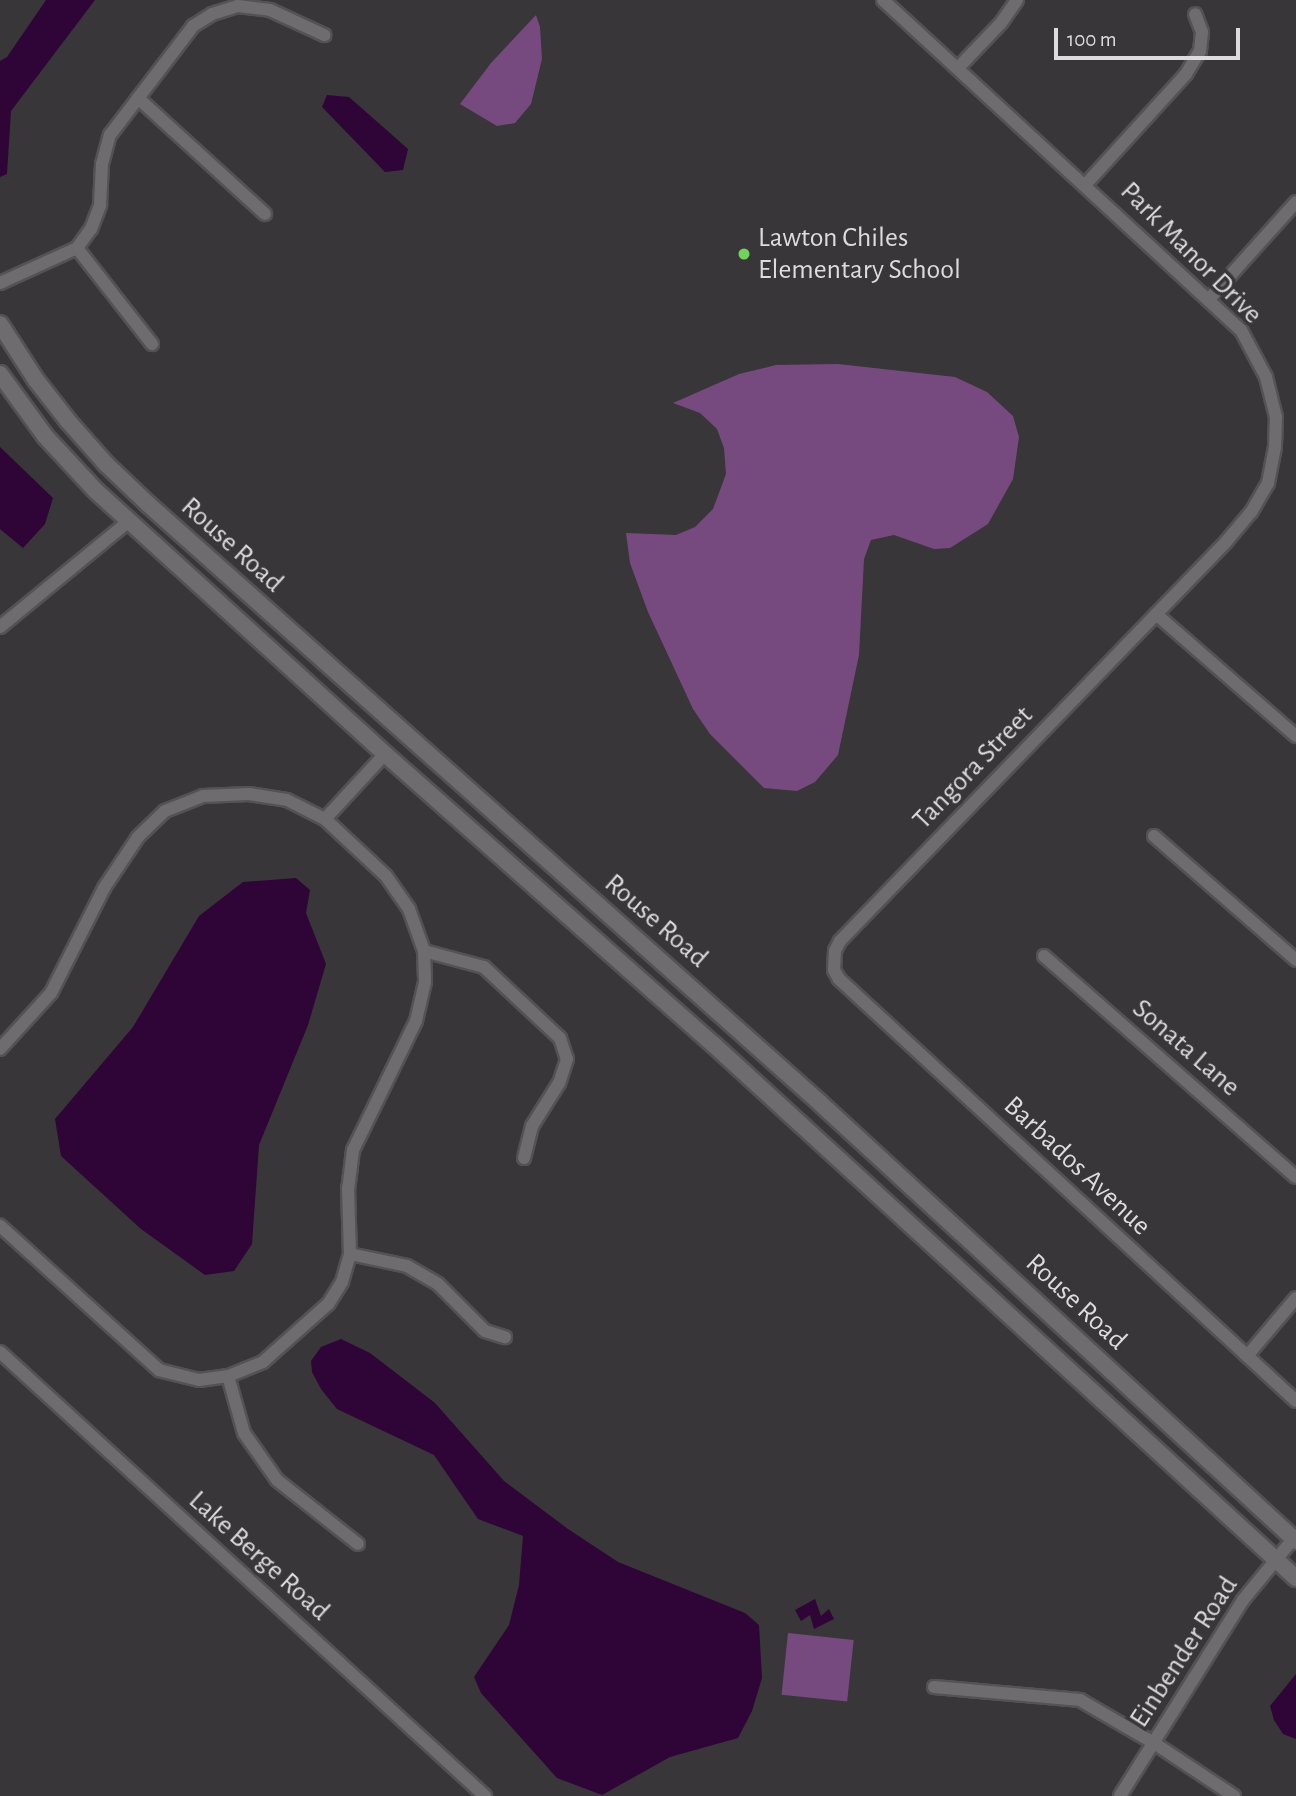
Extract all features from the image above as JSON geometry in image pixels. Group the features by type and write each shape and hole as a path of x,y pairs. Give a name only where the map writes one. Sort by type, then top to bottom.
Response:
{"street":[{"name":"Park Manor Drive","path":"883,0 1210,298 1241,330 1266,376 1276,417 1275,447 1268,483 1251,512 1156,614"},
{"path":"958,68 1001,23 1017,0"},
{"path":"0,283 77,248 91,229 100,205 102,164 110,135 193,26 212,14 238,6 270,10 324,35"},
{"path":"1086,184 1186,74 1200,51 1202,32 1195,14"},
{"path":"138,98 265,214"},
{"path":"1210,298 1296,202"},
{"path":"77,248 152,344"},
{"name":"Rouse Road","path":"0,324 36,380 68,421 106,464 148,504 820,1102 1295,1539"},
{"name":"Rouse Road","path":"0,374 46,436 128,522 723,1053 1296,1577"},
{"path":"0,627 128,522"},
{"path":"1156,614 1296,736"},
{"name":"Tangora Street","path":"833,961 840,941 1156,614"},
{"path":"325,819 385,754"},
{"path":"0,1049 51,993 104,888 138,837 165,811 203,796 249,794 287,800 325,819 386,876 410,909 424,951 425,982 416,1021 354,1150 348,1188 350,1254 342,1282 328,1304 263,1362 228,1376 199,1380 159,1370 0,1226"},
{"path":"1154,836 1296,960"},
{"path":"424,951 484,967 560,1038 567,1059 559,1083 532,1126 524,1158"},
{"name":"Sonata Lane","path":"1044,956 1296,1177"},
{"name":"Barbados Avenue","path":"833,961 839,979 1296,1401"},
{"path":"350,1254 407,1266 438,1284 485,1331 505,1337"},
{"path":"1247,1356 1296,1298"},
{"name":"Lake Berge Road","path":"0,1352 485,1796"},
{"path":"228,1376 244,1433 277,1480 358,1544"},
{"name":"Einbender Road","path":"1120,1796 1243,1600 1295,1539"},
{"path":"934,1687 1080,1700 1154,1743 1234,1796"}],"shaded area":[{"path":"46,0 95,0 11,111 7,174 0,177 0,61 7,57"},
{"path":"536,15 540,27 542,59 531,104 515,123 497,126 460,104 491,63"},
{"path":"327,95 349,97 408,149 403,170 385,172 322,107"},
{"path":"838,364 955,377 987,392 1013,416 1019,437 1013,479 988,524 950,548 934,549 894,535 871,540 864,559 859,655 838,755 815,782 797,791 764,788 710,734 693,709 648,612 630,563 626,533 676,535 695,527 713,509 726,474 724,448 717,429 700,413 673,403 739,374 776,365"},
{"path":"0,447 53,498 45,524 23,548 0,529"},
{"path":"296,878 310,890 306,913 326,964 308,1025 259,1145 252,1244 234,1271 205,1275 141,1229 61,1156 55,1119 133,1027 199,916 243,882"},
{"path":"341,1339 370,1353 435,1403 504,1481 568,1529 618,1562 745,1613 759,1625 762,1678 752,1711 738,1738 670,1757 602,1795 557,1778 481,1693 474,1677 509,1625 519,1585 523,1536 478,1519 434,1455 337,1409 321,1389 312,1372 311,1361 321,1347"},
{"path":"815,1599 821,1616 829,1609 834,1619 814,1629 810,1615 801,1621 795,1610"},
{"path":"788,1633 854,1640 847,1702 782,1695"},
{"path":"1296,1674 1296,1739 1283,1734 1274,1720 1270,1706"}],"place":[{"name":"Lawton Chiles Elementary School","path":"744,254"}]}
